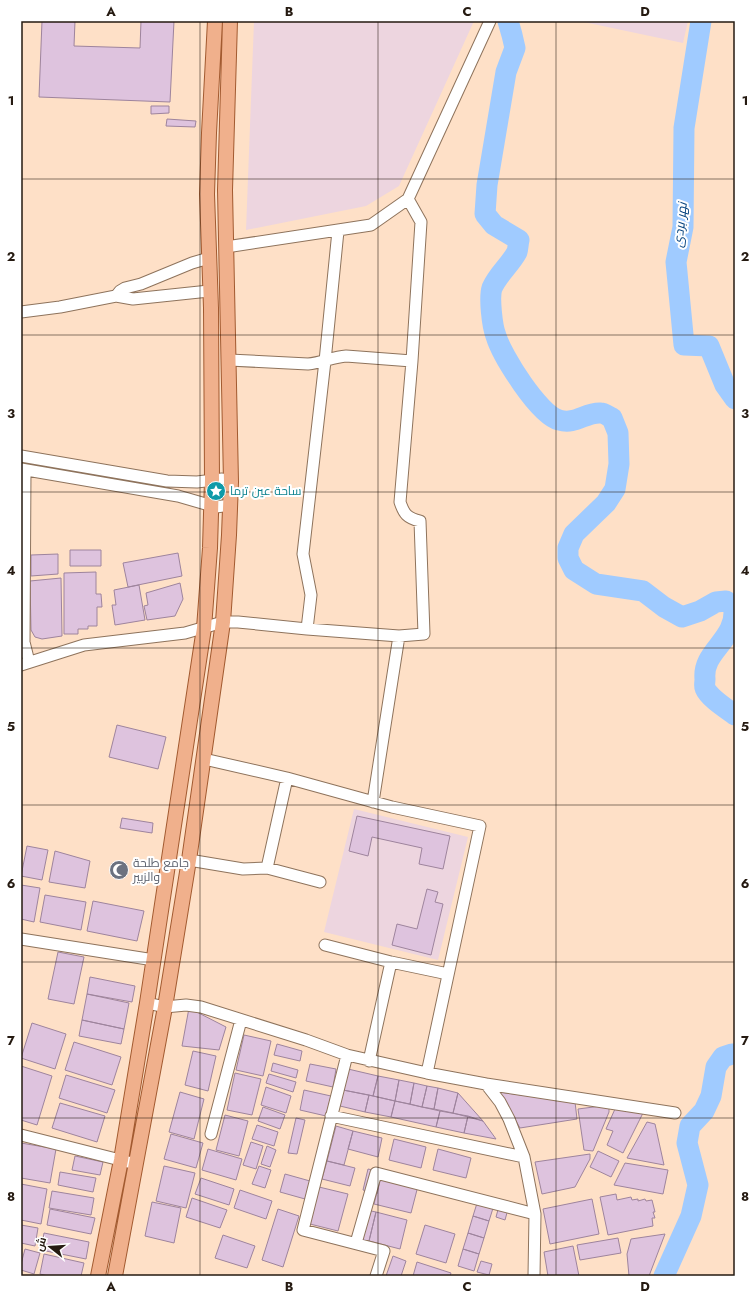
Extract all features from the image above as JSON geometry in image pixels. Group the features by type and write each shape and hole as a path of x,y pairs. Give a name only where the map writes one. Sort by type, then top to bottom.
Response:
{"main road":[{"path":"98,1276 121,1160 147,1003 204,628 212,506 208,141 215,22 229,22 226,133 226,247 231,482 223,622 189,860 165,1007 115,1276"}],"street":[{"path":"226,247 371,225 408,199 490,21"},
{"path":"230,505 221,507 212,506 178,496 23,470 25,663 84,645 185,633 223,622 399,636 424,634 420,521 411,518 404,512 400,502 412,361 421,222 408,199"},
{"path":"307,629 312,594 303,554 338,231"},
{"path":"116,296 125,288 141,284 192,263 209,258"},
{"path":"21,312 60,307 116,296 133,299 209,291"},
{"path":"229,360 308,364 325,361 339,356 346,356 412,361"},
{"path":"21,456 167,481 191,483 222,479 231,482"},
{"path":"373,802 399,636"},
{"path":"204,759 287,778 373,802 480,826 427,1073"},
{"path":"267,868 287,778"},
{"path":"189,860 243,869 267,868 320,882"},
{"path":"21,939 154,960"},
{"path":"325,945 391,962 448,974"},
{"path":"369,1061 391,962"},
{"path":"147,1003 165,1007 193,1006 306,1040 347,1055 369,1061 486,1084 674,1113"},
{"path":"211,1134 241,1020"},
{"path":"347,1055 303,1230 384,1251 376,1276"},
{"path":"486,1084 500,1102 509,1119 524,1157 535,1214 534,1276"},
{"path":"331,1116 524,1157"},
{"path":"21,1134 136,1164"},
{"path":"356,1243 376,1173 535,1214"}],"shaded area":[{"path":"254,21 474,21 399,186 366,206 246,230"},
{"path":"579,21 688,21 683,43"},
{"path":"354,809 468,837 438,960 324,932"}],"building":[{"path":"42,21 75,21 74,46 140,48 141,21 174,21 170,102 39,97"},
{"path":"151,106 169,106 169,113 151,114"},
{"path":"167,119 196,121 195,127 166,126"},
{"path":"70,550 101,550 101,566 70,566"},
{"path":"178,553 182,576 128,587 123,563"},
{"path":"58,554 58,574 31,576 31,555"},
{"path":"96,572 96,594 101,594 102,607 97,607 97,626 88,626 88,629 78,629 78,634 64,634 64,573"},
{"path":"61,578 62,636 42,639 35,637 31,630 30,581"},
{"path":"180,583 183,599 175,616 147,620 144,606 148,605 146,593"},
{"path":"139,585 145,620 115,625 112,605 116,605 114,590"},
{"path":"117,725 166,737 158,769 109,757"},
{"path":"357,816 450,836 443,869 419,864 422,848 372,837 368,856 349,851"},
{"path":"122,818 153,823 152,833 120,828"},
{"path":"27,846 48,850 42,880 21,876"},
{"path":"55,851 90,861 85,888 49,882"},
{"path":"21,885 40,888 34,922 21,919"},
{"path":"427,889 438,892 435,902 443,904 431,955 392,945 397,924 417,929"},
{"path":"45,895 86,902 81,930 40,922"},
{"path":"93,901 144,911 137,941 87,931"},
{"path":"58,952 84,957 74,1004 48,999"},
{"path":"90,977 135,986 132,1002 87,994"},
{"path":"87,994 129,1003 124,1029 82,1020"},
{"path":"189,1008 226,1027 219,1050 182,1046"},
{"path":"82,1020 124,1029 121,1044 79,1036"},
{"path":"32,1023 66,1034 55,1069 21,1058"},
{"path":"244,1035 271,1041 263,1076 236,1070"},
{"path":"74,1042 121,1057 112,1085 65,1070"},
{"path":"277,1044 302,1051 300,1061 274,1055"},
{"path":"193,1051 216,1056 208,1091 185,1085"},
{"path":"273,1063 298,1070 296,1078 271,1071"},
{"path":"310,1064 336,1069 333,1087 306,1081"},
{"path":"21,1066 52,1076 37,1125 21,1120"},
{"path":"348,1069 378,1076 373,1096 343,1090"},
{"path":"235,1073 261,1079 252,1115 227,1110"},
{"path":"269,1074 296,1082 293,1092 266,1083"},
{"path":"66,1075 115,1090 107,1113 59,1098"},
{"path":"378,1076 399,1080 395,1101 373,1096"},
{"path":"399,1080 414,1083 410,1104 395,1101"},
{"path":"414,1083 427,1086 422,1107 410,1104"},
{"path":"427,1086 438,1088 434,1109 422,1107"},
{"path":"266,1087 291,1096 286,1113 261,1105"},
{"path":"438,1088 458,1093 453,1113 434,1109"},
{"path":"304,1090 331,1096 326,1116 300,1110"},
{"path":"343,1090 369,1095 365,1112 340,1106"},
{"path":"180,1092 204,1099 194,1139 169,1132"},
{"path":"499,1092 575,1102 577,1119 520,1128"},
{"path":"458,1093 483,1121 453,1113"},
{"path":"369,1095 395,1101 391,1117 365,1112"},
{"path":"395,1101 440,1111 436,1127 391,1117"},
{"path":"60,1103 105,1116 97,1142 52,1128"},
{"path":"609,1105 609,1112 593,1151 584,1150 578,1109"},
{"path":"263,1107 285,1115 280,1129 258,1121"},
{"path":"615,1109 643,1113 623,1153 607,1145 613,1131 606,1129"},
{"path":"440,1111 468,1116 464,1133 436,1127"},
{"path":"225,1115 248,1121 239,1156 216,1150"},
{"path":"468,1116 483,1121 496,1139 464,1133"},
{"path":"296,1118 305,1120 297,1154 288,1153"},
{"path":"647,1122 655,1124 664,1165 627,1158"},
{"path":"257,1125 278,1132 274,1146 252,1139"},
{"path":"336,1126 353,1131 344,1165 327,1161"},
{"path":"353,1131 382,1138 378,1157 348,1149"},
{"path":"171,1134 203,1143 196,1168 164,1159"},
{"path":"394,1139 426,1147 421,1168 389,1160"},
{"path":"251,1142 263,1146 256,1169 243,1165"},
{"path":"21,1143 56,1149 50,1183 21,1178"},
{"path":"267,1146 276,1150 270,1167 261,1164"},
{"path":"208,1149 242,1159 236,1180 202,1170"},
{"path":"438,1149 471,1158 466,1178 433,1170"},
{"path":"598,1151 619,1161 611,1177 590,1167"},
{"path":"590,1154 590,1159 575,1187 542,1194 535,1162"},
{"path":"75,1156 103,1162 100,1175 72,1170"},
{"path":"327,1161 355,1168 350,1186 322,1179"},
{"path":"625,1163 668,1170 663,1194 614,1185"},
{"path":"164,1166 195,1173 186,1208 156,1201"},
{"path":"259,1166 271,1170 265,1188 252,1184"},
{"path":"368,1169 382,1172 377,1194 363,1190"},
{"path":"60,1172 96,1178 93,1192 58,1185"},
{"path":"382,1172 419,1182 411,1213 374,1204"},
{"path":"285,1174 310,1181 305,1199 280,1192"},
{"path":"201,1178 234,1189 229,1205 195,1194"},
{"path":"21,1184 47,1189 41,1224 21,1220"},
{"path":"319,1187 348,1194 338,1231 310,1224"},
{"path":"240,1190 272,1201 266,1219 234,1208"},
{"path":"52,1191 94,1198 91,1215 49,1208"},
{"path":"616,1194 617,1200 631,1197 632,1200 638,1199 638,1201 645,1199 646,1201 652,1200 655,1212 653,1212 655,1218 652,1218 653,1226 608,1235 600,1197"},
{"path":"192,1198 227,1210 220,1228 186,1217"},
{"path":"592,1199 599,1234 550,1244 543,1209"},
{"path":"478,1200 494,1205 489,1221 473,1216"},
{"path":"152,1202 181,1208 174,1243 145,1236"},
{"path":"499,1206 508,1209 505,1220 496,1217"},
{"path":"50,1209 95,1218 91,1234 47,1225"},
{"path":"278,1209 299,1216 283,1267 262,1260"},
{"path":"362,1209 376,1212 369,1241 355,1238"},
{"path":"376,1212 407,1220 400,1249 369,1241"},
{"path":"473,1216 489,1221 484,1238 468,1233"},
{"path":"21,1225 38,1228 35,1246 21,1243"},
{"path":"425,1225 455,1234 446,1263 416,1254"},
{"path":"44,1233 89,1242 86,1259 41,1250"},
{"path":"468,1233 484,1238 479,1254 463,1249"},
{"path":"665,1234 649,1276 629,1276 627,1254 631,1239"},
{"path":"223,1235 255,1246 247,1268 215,1258"},
{"path":"618,1238 621,1253 580,1260 577,1245"},
{"path":"573,1246 579,1276 548,1276 544,1252"},
{"path":"25,1249 40,1253 34,1274 21,1270"},
{"path":"463,1249 479,1254 474,1271 458,1266"},
{"path":"44,1254 84,1263 81,1276 48,1276 40,1274"},
{"path":"393,1256 406,1261 401,1276 386,1276"},
{"path":"481,1261 492,1264 489,1275 477,1272"},
{"path":"417,1262 451,1273 450,1276 413,1276"}],"waterway":[{"path":"508,21 515,48 506,72 487,185 485,214 494,225 519,240 517,252 497,278 492,288 491,305 495,331 506,357 522,384 542,408 551,416 559,420 570,421 590,414 602,413 612,418 618,433 619,464 615,489 606,503 574,534 568,548 568,558 574,570 596,584 643,591 664,607 682,617 700,611 716,602 726,601 734,607 730,629 709,660 706,669 705,688 710,696 735,715"},
{"name":"نهر بردى","path":"701,21 684,128 683,227 676,262 684,345 709,346 725,385 735,399"},
{"path":"664,1276 691,1216 698,1185 687,1143 690,1126 704,1111 711,1096 716,1067 723,1057 735,1054"}],"place":[{"name":"ساحة عين ترما","path":"216,491"},
{"name":"جامع طلحة والزبير","path":"119,870"}]}
